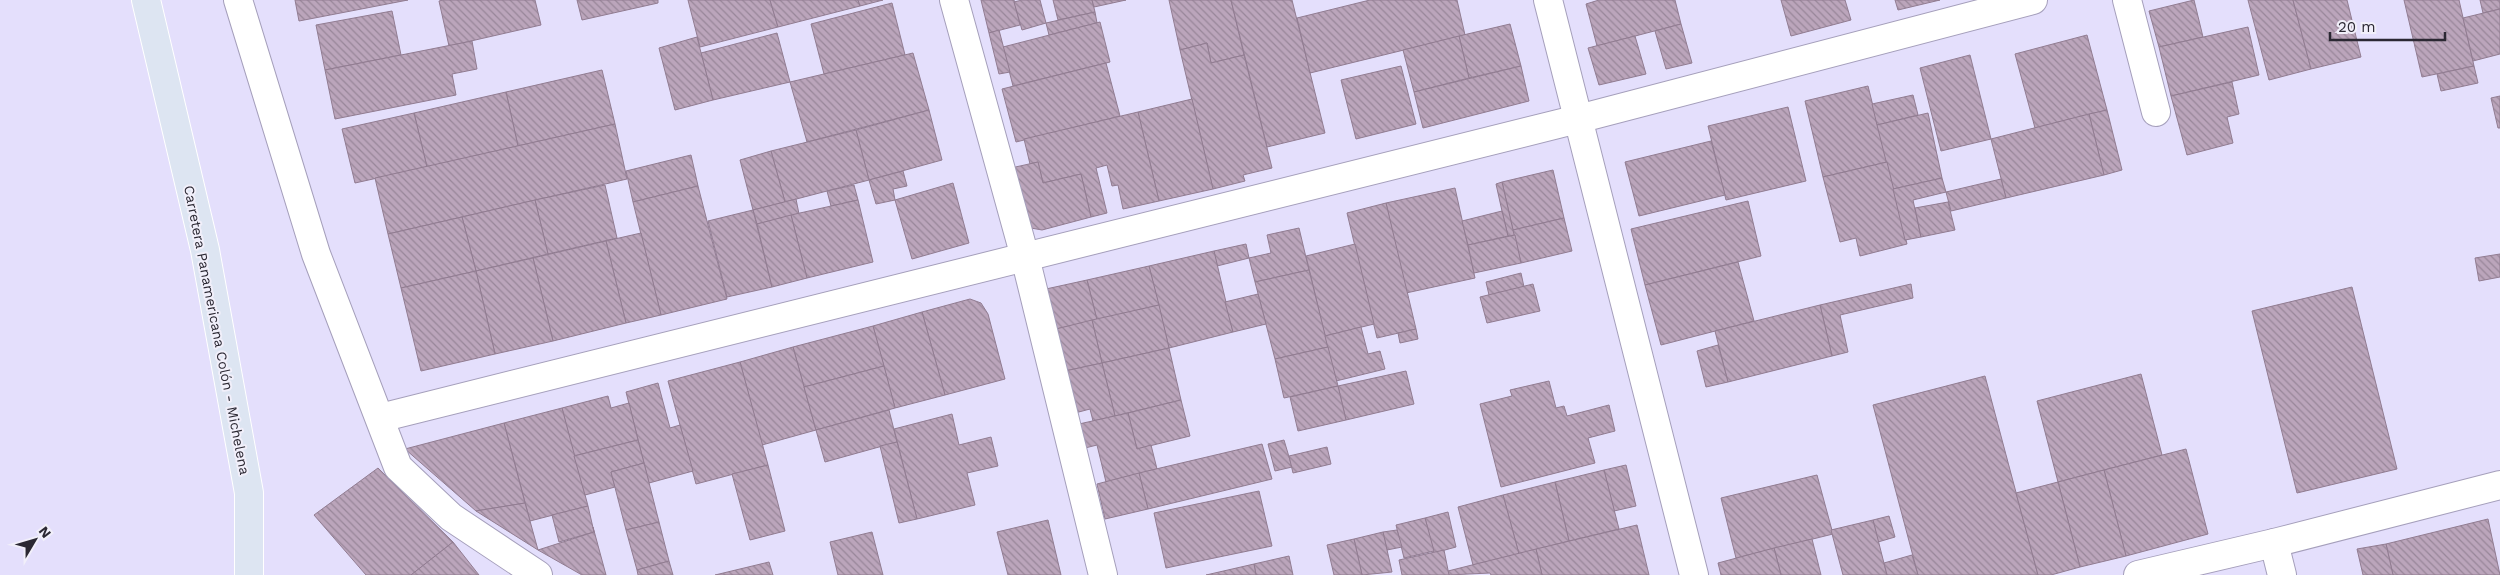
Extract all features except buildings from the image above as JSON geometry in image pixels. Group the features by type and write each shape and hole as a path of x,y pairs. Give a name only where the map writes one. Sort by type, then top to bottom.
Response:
{"main road":[{"name":"Carretera Panamericana Colón - Michelena","path":"146,0 204,250 246,474 249,493 249,575"}],"street":[{"path":"238,0 316,254 398,467 451,517 538,575"},
{"path":"954,0 1024,257 1103,575"},
{"path":"1548,0 1694,575"},
{"path":"380,418 1578,119 2033,0"},
{"path":"2127,0 2156,112"},
{"path":"2138,575 2274,543 2500,485"},
{"path":"2274,543 2282,575"}]}
